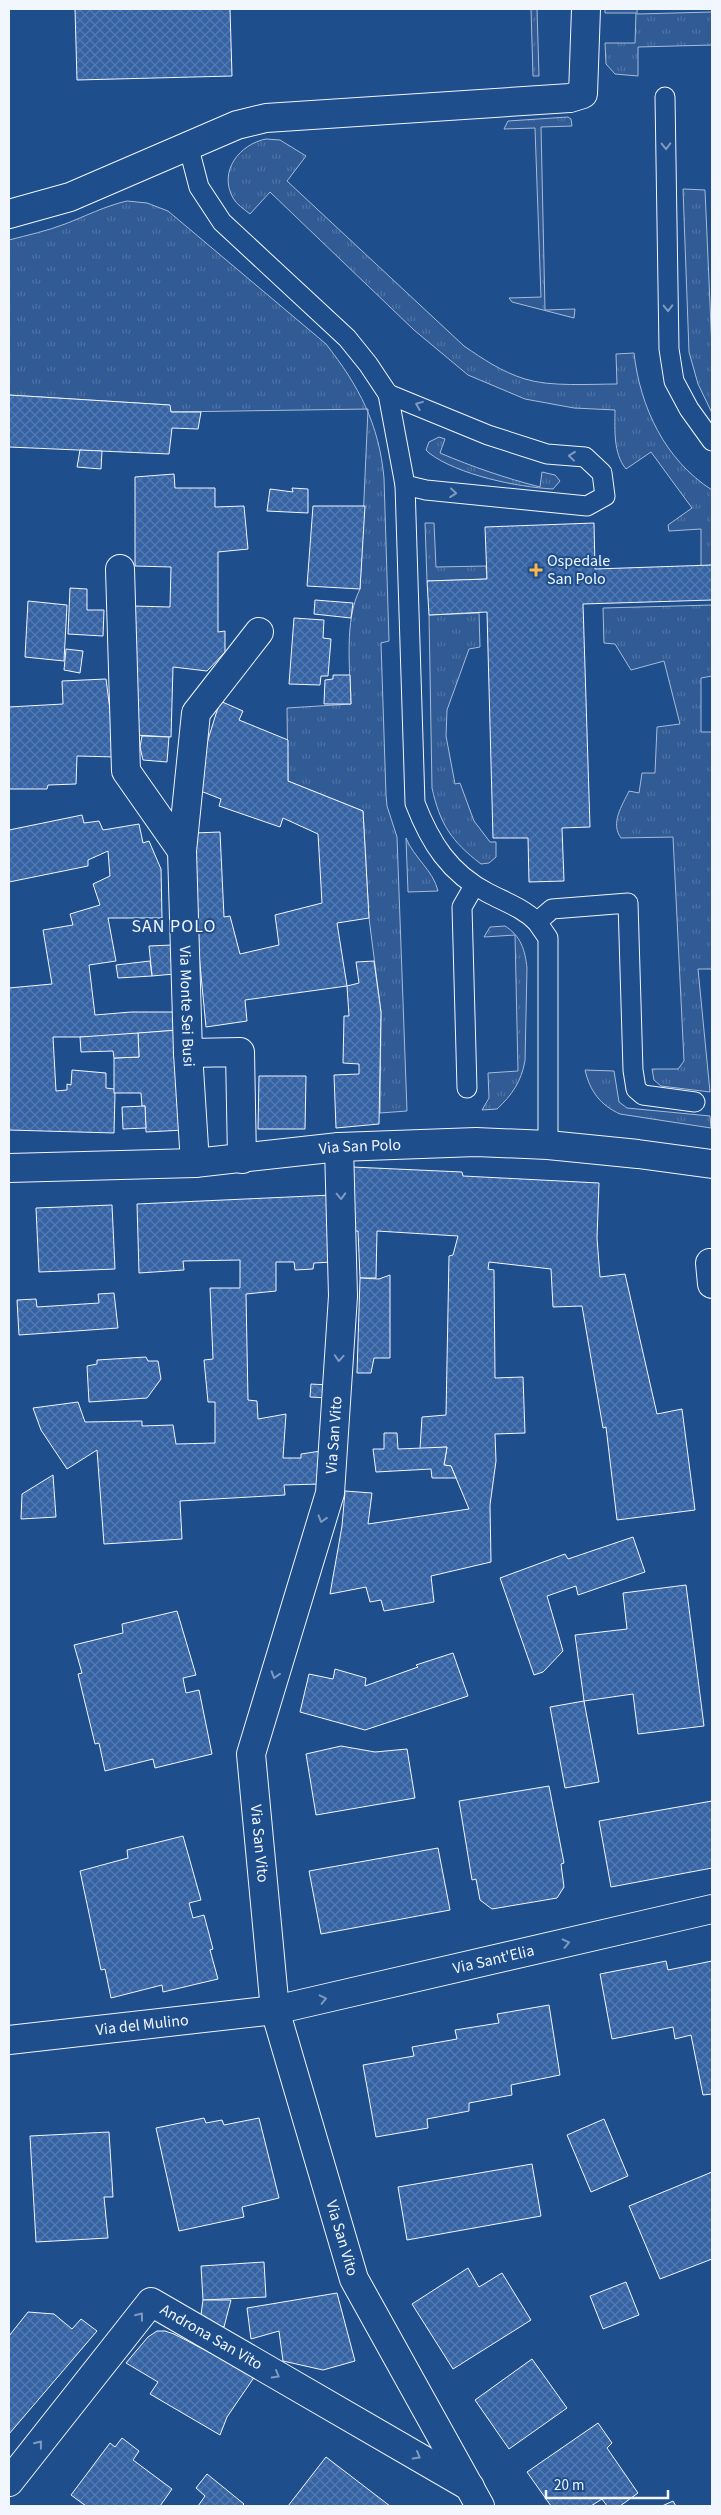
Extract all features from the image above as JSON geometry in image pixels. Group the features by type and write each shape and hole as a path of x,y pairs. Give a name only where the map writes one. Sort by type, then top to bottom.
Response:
{"street":[{"path":"9,214 70,197 237,125 266,118 570,98 583,94 586,9"},
{"path":"120,569 126,771 182,851"},
{"name":"Via Monte Sei Busi","path":"195,1163 188,1053 182,851 196,713 259,632"},
{"path":"188,1053 240,1052 242,1159"},
{"name":"Via San Polo","path":"9,1168 195,1163 339,1147 476,1142 638,1154 712,1164"},
{"name":"Via San Vito","path":"339,1147 343,1296 330,1493 251,1754 276,2010 354,2279 475,2497"},
{"name":"Via Sant'Elia","path":"276,2010 712,1909"},
{"name":"Via del Mulino","path":"9,2040 276,2010"},
{"name":"Androna San Vito","path":"9,2482 151,2302 475,2497"}],"lane":[{"path":"665,97 669,349 674,381 689,409 712,441"},
{"path":"188,145 199,187 222,222 347,338 368,364 388,394 405,485 415,803 426,832 442,856 474,886 528,912 548,938 548,1146"},
{"path":"388,394 496,438 547,454 585,457 602,473 605,496 586,506 426,490 405,485"},
{"path":"466,1088 462,907 474,886"},
{"path":"537,922 552,909 628,904 633,1070 636,1089 643,1095 695,1102"}],"green space":[{"path":"531,9 537,9 539,76 533,76"},
{"path":"605,9 637,9 637,14 712,12 712,45 638,47 638,76 615,74 606,64 605,43 635,43 636,13 605,13"},
{"path":"568,117 571,119 572,126 541,127 545,310 575,309 574,318 512,302 509,298 541,297 535,128 504,129 508,121"},
{"path":"266,139 280,140 306,156 287,181 464,346 493,365 508,373 535,382 617,384 616,354 634,353 642,393 649,412 668,448 695,478 712,490 712,565 701,566 701,529 669,531 668,525 692,508 651,452 626,469 622,463 617,449 615,410 574,408 525,399 468,375 414,330 270,192 250,214 239,205 233,198 229,188 228,178 230,169 240,153 257,142"},
{"path":"683,189 705,190 712,349 712,413 698,384 689,352"},
{"path":"127,201 147,203 168,211 326,344 348,375 367,409 171,412 169,405 9,395 9,240 37,233"},
{"path":"368,412 377,440 384,478 389,641 381,643 386,795 387,806 397,837 407,1111 380,1113 381,1012 369,918 363,811 288,781 287,708 351,704 349,645 352,615 360,589"},
{"path":"439,437 445,439 440,453 477,468 540,487 542,472 555,475 560,481 553,489 539,488 506,483 471,474 441,461 426,450 429,442"},
{"path":"425,523 434,523 436,567 486,566 487,579 427,581"},
{"path":"712,605 712,676 701,678 701,732 712,732 712,969 698,969 710,1092 661,1086 654,1080 652,1069 678,1069 684,1061 673,837 621,838 618,832 617,820 629,791 639,793 642,773 655,773 657,727 680,724 664,661 631,670 615,644 604,643 603,608"},
{"path":"479,613 480,647 469,649 447,710 446,736 455,784 460,783 474,821 490,842 496,842 496,857 489,863 481,864 448,831 439,812 432,788 429,615"},
{"path":"406,838 428,870 438,891 408,892"},
{"path":"505,926 515,934 521,944 526,961 525,1061 518,1082 507,1099 497,1109 482,1110 489,1098 488,1073 518,1071 515,935 484,937 490,927"},
{"path":"585,1070 614,1071 619,1102 627,1108 710,1116 711,1128 620,1114 601,1102 593,1091"}],"building":[{"path":"75,9 230,9 232,76 77,80"},
{"path":"9,395 170,405 171,412 201,412 198,429 172,428 169,454 9,447"},
{"path":"80,450 102,451 101,469 77,467"},
{"path":"174,474 175,488 215,488 215,507 244,506 248,549 218,552 218,632 225,631 225,652 207,671 173,667 171,737 135,735 132,606 170,607 171,567 135,566 135,477"},
{"path":"292,488 308,489 308,513 267,511 270,489 293,492"},
{"path":"313,506 365,506 360,589 307,586"},
{"path":"594,523 595,569 712,565 712,600 583,604 590,827 562,828 564,881 529,882 528,838 493,838 487,612 429,615 427,581 487,579 485,527"},
{"path":"70,588 87,589 87,610 104,610 103,636 68,634"},
{"path":"315,600 353,603 351,618 314,614"},
{"path":"28,601 67,605 64,661 25,657"},
{"path":"294,618 324,620 323,638 331,639 328,676 321,676 320,685 289,684"},
{"path":"66,649 83,651 80,673 64,670"},
{"path":"333,675 350,675 351,704 324,704 325,680 333,679"},
{"path":"106,679 116,757 77,756 76,784 48,785 47,789 9,789 9,707 63,704 62,681"},
{"path":"220,701 243,711 239,720 288,740 288,781 363,811 369,918 337,923 347,986 245,1000 247,1021 206,1027 196,923 194,833 220,832 224,917 230,916 240,954 279,945 275,915 322,903 318,834 283,818 280,827 219,806 221,799 193,788"},
{"path":"142,736 169,737 167,762 143,760 140,747"},
{"path":"82,815 84,823 99,821 103,830 139,824 143,843 149,841 161,869 162,918 108,918 116,961 89,965 95,1015 131,1012 177,1012 178,1030 96,1037 53,1037 56,1091 67,1090 67,1084 71,1085 72,1070 106,1073 106,1088 114,1089 115,1093 114,1133 9,1130 9,988 52,984 43,930 73,925 70,914 100,905 93,884 110,876 108,851 88,860 88,866 9,882 9,830"},
{"path":"172,945 174,974 152,976 149,946"},
{"path":"150,961 152,976 118,978 116,965"},
{"path":"374,961 381,1012 379,1124 336,1128 334,1075 359,1074 359,1064 343,1063 344,1016 349,1016 347,986 359,983 356,962"},
{"path":"178,1030 184,1130 146,1132 145,1106 142,1106 141,1093 114,1093 114,1058 139,1057 138,1033"},
{"path":"138,1033 139,1057 114,1058 113,1051 81,1052 80,1037"},
{"path":"259,1076 306,1076 305,1129 258,1129"},
{"path":"145,1106 146,1128 123,1129 122,1107"},
{"path":"352,1167 462,1172 463,1176 599,1183 597,1238 600,1277 625,1274 657,1414 682,1409 695,1510 617,1520 606,1427 603,1428 582,1306 553,1307 551,1269 489,1262 488,1269 494,1270 495,1378 523,1377 525,1433 495,1434 496,1461 490,1505 491,1562 431,1576 434,1602 384,1611 381,1600 370,1602 366,1587 330,1594 342,1526 345,1491 372,1493 368,1524 469,1509 451,1466 444,1465 447,1447 420,1449 422,1417 446,1415 449,1256 453,1255 458,1236 377,1231 376,1278 360,1278 358,1231 350,1231"},
{"path":"332,1195 333,1262 314,1263 313,1269 295,1270 294,1262 276,1262 276,1291 246,1294 248,1400 257,1401 258,1419 286,1414 283,1458 301,1458 301,1454 321,1451 320,1484 284,1485 285,1495 180,1501 182,1539 104,1544 97,1450 67,1469 41,1430 33,1408 78,1402 85,1422 142,1421 142,1426 173,1425 176,1444 215,1443 215,1402 208,1402 204,1360 213,1359 210,1288 240,1288 240,1260 183,1261 184,1270 139,1273 137,1204"},
{"path":"112,1205 115,1269 39,1272 36,1208"},
{"path":"390,1275 390,1358 374,1358 371,1373 357,1373 360,1278 379,1279"},
{"path":"114,1293 118,1328 19,1335 17,1300 36,1299 37,1307 99,1303 98,1294"},
{"path":"146,1357 148,1361 158,1361 161,1379 147,1398 89,1402 87,1366 97,1364 97,1360"},
{"path":"311,1384 329,1385 328,1398 310,1397"},
{"path":"384,1433 397,1433 398,1449 447,1447 444,1465 451,1466 456,1478 432,1478 431,1469 376,1472 373,1449 384,1449"},
{"path":"53,1475 56,1517 21,1519 22,1494"},
{"path":"633,1537 645,1572 578,1595 576,1586 547,1596 563,1651 543,1672 534,1675 500,1578 565,1554 568,1559"},
{"path":"686,1585 704,1726 638,1734 633,1694 584,1701 575,1635 627,1629 623,1593"},
{"path":"177,1611 196,1675 183,1678 186,1693 199,1690 212,1754 155,1768 153,1759 105,1771 99,1743 95,1744 78,1674 82,1673 74,1645 123,1633 122,1624"},
{"path":"453,1653 468,1696 365,1730 300,1712 309,1674 333,1679 335,1669 366,1678 365,1686 418,1667 416,1665"},
{"path":"584,1701 599,1782 565,1788 550,1707"},
{"path":"341,1746 375,1752 407,1749 415,1798 316,1815 306,1754"},
{"path":"549,1786 564,1863 561,1864 564,1887 557,1898 492,1909 480,1900 476,1879 472,1880 459,1801"},
{"path":"712,1801 712,1868 611,1887 599,1821"},
{"path":"183,1836 201,1900 189,1903 193,1918 204,1915 213,1949 210,1950 218,1979 163,1992 162,1985 111,1998 105,1969 101,1970 80,1871 128,1858 127,1850"},
{"path":"438,1848 450,1910 321,1934 309,1871"},
{"path":"666,1961 668,1970 712,1961 712,2094 703,2095 691,2035 675,2039 673,2027 612,2039 600,1974"},
{"path":"549,2005 560,2075 511,2085 512,2095 469,2103 469,2111 427,2119 428,2128 376,2137 363,2065 414,2056 412,2047 457,2039 455,2030 499,2023 497,2014"},
{"path":"204,2118 206,2123 222,2120 224,2125 259,2118 279,2198 242,2207 244,2217 179,2231 156,2128"},
{"path":"604,2119 628,2176 591,2192 567,2135"},
{"path":"109,2132 113,2197 104,2197 108,2238 36,2242 30,2136"},
{"path":"532,2164 541,2216 407,2240 398,2187"},
{"path":"712,2172 712,2259 660,2279 629,2206"},
{"path":"264,2262 266,2297 203,2300 201,2266"},
{"path":"468,2268 479,2287 502,2273 531,2320 453,2369 412,2304"},
{"path":"626,2282 639,2315 603,2329 590,2296"},
{"path":"337,2293 355,2361 323,2370 283,2361 279,2331 251,2339 247,2308"},
{"path":"203,2300 231,2300 224,2327 200,2322"},
{"path":"28,2312 54,2314 72,2329 81,2319 97,2331 9,2434 9,2336"},
{"path":"157,2331 174,2334 255,2376 227,2417 220,2435 150,2394 158,2382 126,2363 148,2337"},
{"path":"532,2359 567,2408 509,2449 475,2400"},
{"path":"598,2423 612,2443 607,2448 638,2493 620,2506 607,2506 602,2499 591,2506 551,2506 527,2472"},
{"path":"122,2438 139,2451 133,2460 172,2489 160,2506 86,2506 71,2495 110,2443 115,2447"},
{"path":"326,2457 390,2506 288,2506"},
{"path":"207,2474 244,2504 242,2506 198,2506 205,2496 196,2488"},
{"path":"673,2501 676,2506 662,2506"}],"place":[{"name":"Ospedale San Polo","path":"536,570"}],"district":[{"name":"SAN POLO","path":"174,926"}]}
